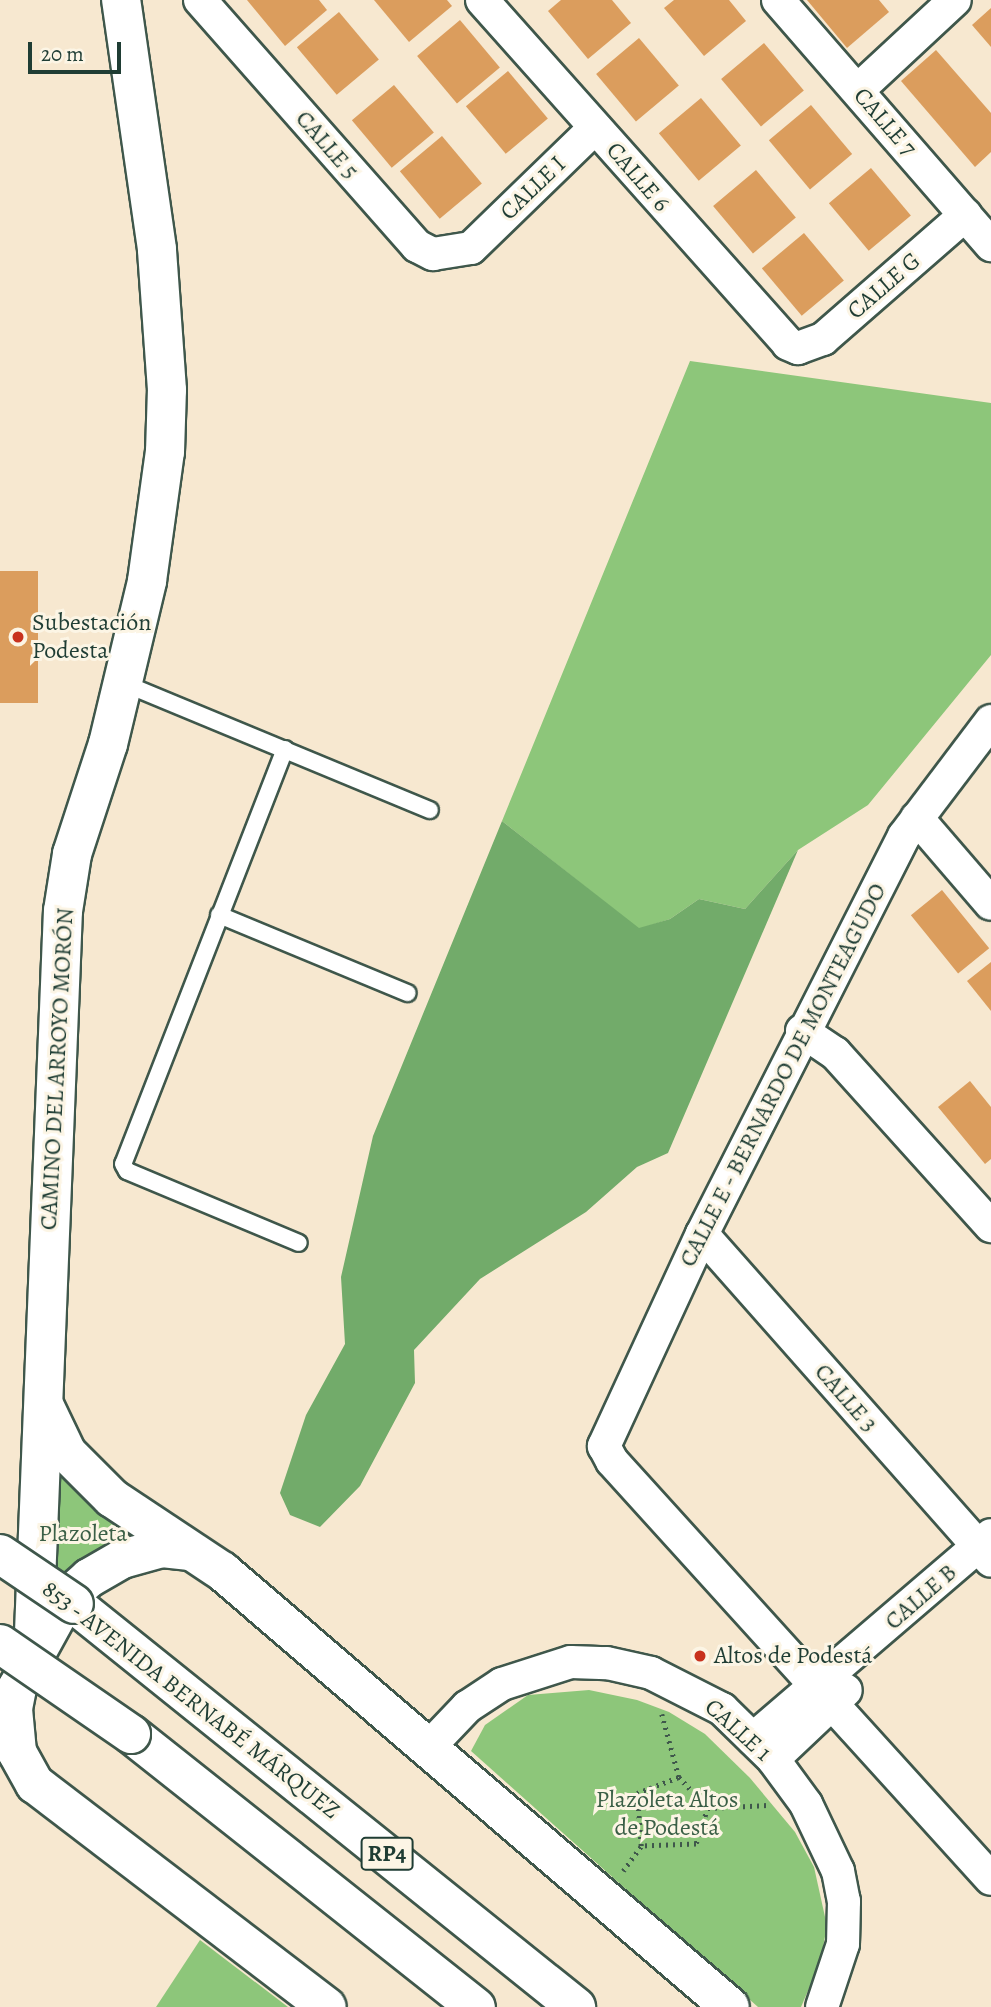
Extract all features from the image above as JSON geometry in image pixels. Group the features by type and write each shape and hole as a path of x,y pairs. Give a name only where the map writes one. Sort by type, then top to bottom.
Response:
{"street":[{"name":"CAMINO DEL ARROYO MORÓN","path":"17,1650 44,1398 63,911 72,854 123,683 159,509 167,390 157,249 121,0"},
{"name":"CALLE 5","path":"200,0 417,246 449,255 471,248"},
{"name":"CALLE 6","path":"482,0 776,335 798,348"},
{"name":"CALLE 7","path":"778,0 991,245"},
{"path":"858,90 956,0"},
{"name":"CALLE I","path":"471,248 595,128"},
{"name":"CALLE G","path":"798,348 823,339 965,215"},
{"name":"CALLE E - BERNARDO DE MONTEAGUDO","path":"825,1695 612,1461 604,1446 702,1234 802,1031 917,818 991,721"},
{"path":"917,818 991,904"},
{"path":"802,1031 835,1053 991,1226"},
{"name":"CALLE 3","path":"702,1234 988,1553"},
{"name":"CAMINO DEL ARROYO MORÓN","path":"44,1398 55,1435 87,1476 190,1551"},
{"path":"327,2007 35,1784 17,1752 13,1709 17,1650 89,1578 143,1552 162,1548 190,1551 222,1572 730,2007"},
{"name":"CALLE B","path":"763,1749 988,1553"},
{"name":"853 - AVENIDA BERNABÉ MÁRQUEZ","path":"0,1554 74,1604 198,1701 576,2007"},
{"name":"RP4","path":"17,1650 131,1734 476,2007"},
{"name":"CALLE 1","path":"428,1748 467,1707 502,1684 537,1670 583,1662 651,1673 722,1709 763,1749 806,1804 830,1849 844,1901 843,1944 822,2007"},
{"path":"825,1695 991,1879"}],"lane":[{"path":"123,683 430,810"},
{"path":"285,749 123,1164 127,1171 299,1243"},
{"path":"219,915 407,993"}],"path":[{"path":"651,1673 680,1777 708,1808"},
{"path":"680,1777 637,1793 641,1846 696,1844 708,1808"},
{"path":"708,1808 806,1804"}],"green space":[{"path":"690,361 991,403 991,655 868,805 798,850 745,909 699,899 670,919 639,929 502,821"},
{"path":"502,821 639,928 670,919 699,899 745,909 798,850 668,1153 637,1167 586,1212 480,1279 414,1350 415,1383 360,1486 320,1527 290,1515 280,1493 306,1415 345,1344 341,1277 373,1136"},
{"name":"Plazoleta","path":"53,1462 140,1532 48,1599"},
{"name":"Plazoleta Altos de Podestá","path":"589,1690 637,1700 669,1712 705,1734 750,1778 795,1832 814,1867 827,1926 820,1963 801,2007 758,2007 471,1751 485,1725 528,1695"},
{"path":"200,1940 288,2007 156,2007"}],"building":[{"path":"247,0 319,0 327,10 285,46"},
{"path":"374,0 447,0 452,6 409,42"},
{"path":"561,0 612,0 631,23 588,59 548,11"},
{"path":"674,0 729,0 746,21 704,56 664,8"},
{"path":"807,0 879,0 889,12 847,48"},
{"path":"991,8 991,47 972,25"},
{"path":"339,12 379,59 337,95 297,47"},
{"path":"460,20 500,67 457,103 417,56"},
{"path":"639,38 679,85 636,121 596,74"},
{"path":"764,43 804,90 761,126 721,79"},
{"path":"936,50 991,113 991,152 975,167 901,81"},
{"path":"508,71 548,118 506,154 466,106"},
{"path":"394,85 434,132 392,168 352,120"},
{"path":"701,98 741,145 699,181 659,133"},
{"path":"811,105 852,154 810,189 769,140"},
{"path":"442,136 482,183 440,219 400,171"},
{"path":"871,168 911,215 869,251 829,203"},
{"path":"756,170 796,217 753,253 713,206"},
{"path":"804,233 844,280 802,316 762,268"},
{"name":"Subestación Podesta","path":"0,571 38,571 38,703 0,703"},
{"path":"942,890 989,948 958,973 911,915"},
{"path":"991,962 991,1011 967,981"},
{"path":"970,1081 991,1107 991,1159 985,1164 938,1107"}],"place":[{"name":"Subestación Podesta","path":"18,637"},
{"name":"Altos de Podestá","path":"700,1656"}]}
